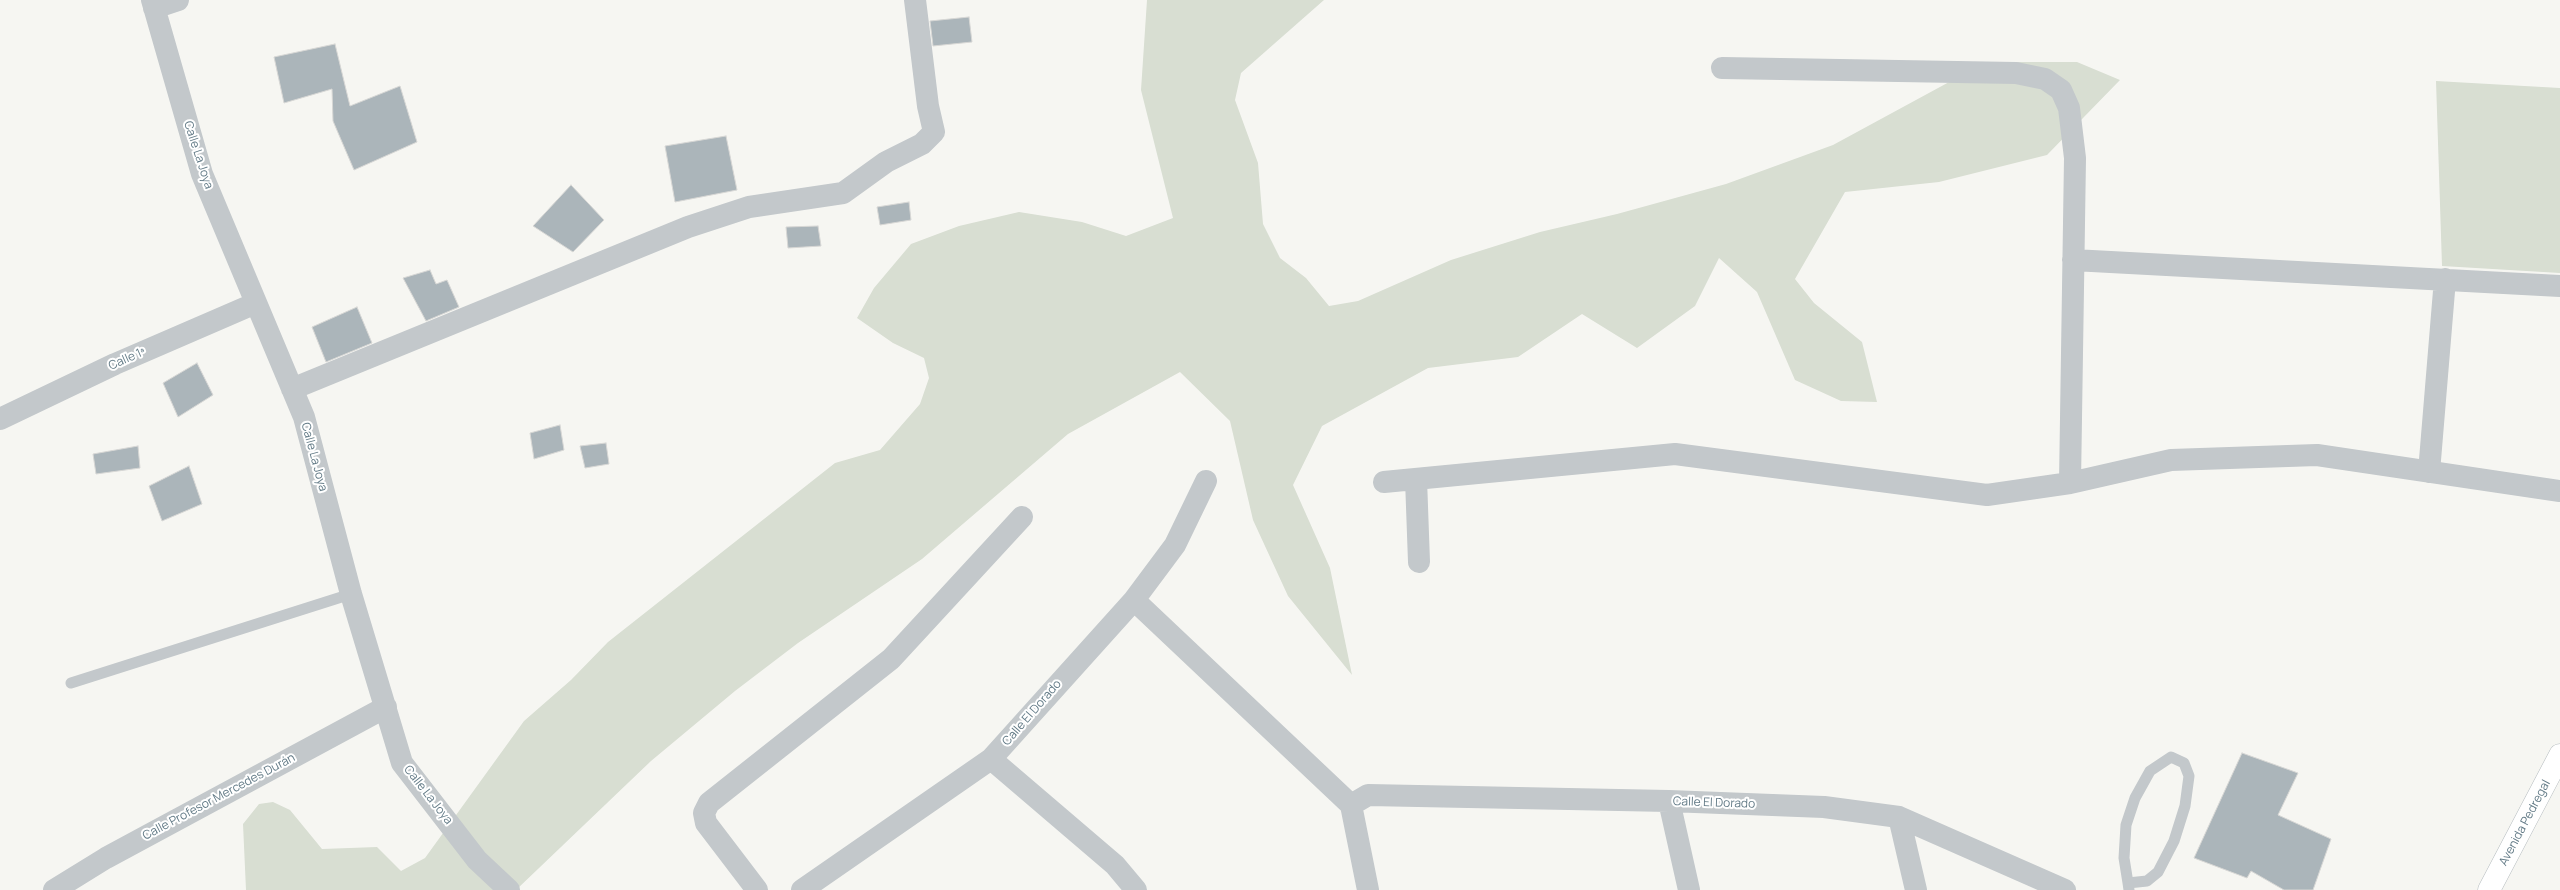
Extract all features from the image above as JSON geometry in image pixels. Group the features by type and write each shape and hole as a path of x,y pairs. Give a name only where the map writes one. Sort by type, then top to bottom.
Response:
{"main road":[{"name":"Avenida Pedregal","path":"2489,890 2560,755"}],"street":[{"path":"153,4 178,0"},
{"path":"292,389 688,227 748,207 843,193 886,162 922,144 934,132 928,106 915,0"},
{"name":"Calle La Joya","path":"153,4 202,174 304,418 351,594 402,763 477,860 509,890"},
{"path":"1722,68 2016,73 2045,79 2061,90 2070,108 2074,133 2070,483"},
{"path":"2073,260 2560,286"},
{"path":"2429,472 2444,279"},
{"name":"Calle 1ª","path":"0,419 115,364 256,302"},
{"path":"1384,482 1675,454 1987,495 2070,483 2171,460 2317,455 2560,491"},
{"path":"1416,479 1419,562"},
{"name":"Calle El Dorado","path":"802,890 992,759 1134,600 1175,545 1206,481"},
{"path":"757,890 706,823 704,813 709,803 891,659 1022,517"},
{"path":"1134,600 1351,805 1368,890"},
{"name":"Calle Profesor Mercedes Durán","path":"54,890 106,858 386,707"},
{"path":"992,759 1115,865 1136,890"},
{"name":"Calle El Dorado","path":"1351,805 1368,795 1669,801 1824,807 1899,817 2065,890"},
{"path":"1669,801 1689,890"},
{"path":"1899,817 1916,890"}],"lane":[{"path":"71,683 351,594"},
{"path":"2171,757 2184,763 2189,776 2185,806 2174,840 2158,872 2147,881 2129,887 2124,858 2126,826 2136,798 2150,771 2171,757"}],"shaded area":[{"path":"1147,0 1324,0 1241,73 1235,100 1258,163 1263,224 1280,258 1306,278 1329,306 1358,301 1451,260 1540,232 1617,214 1726,184 1833,145 1986,62 2077,62 2120,80 2047,155 1939,182 1845,192 1795,279 1814,303 1862,342 1877,402 1841,401 1795,380 1757,292 1719,258 1695,306 1637,348 1582,314 1518,357 1428,368 1322,426 1293,485 1330,568 1352,675 1288,596 1253,520 1230,421 1180,372 1068,434 922,559 798,643 735,691 651,761 516,890 246,890 243,824 259,804 273,802 290,810 322,849 377,847 401,871 425,858 524,721 571,680 608,642 835,463 880,450 920,404 929,378 924,358 893,343 857,318 874,288 911,244 959,226 1019,212 1082,222 1126,236 1173,218 1141,90"},
{"path":"2436,81 2560,88 2560,273 2442,266"}],"building":[{"path":"969,17 972,42 933,46 930,21"},
{"path":"335,44 350,106 400,86 417,142 354,170 333,121 332,89 284,103 274,57"},
{"path":"726,136 737,190 675,202 665,146"},
{"path":"571,185 604,220 573,252 533,226"},
{"path":"909,202 911,220 880,225 877,207"},
{"path":"818,226 821,246 788,248 786,227"},
{"path":"430,270 436,284 447,280 459,307 426,321 403,278"},
{"path":"357,307 372,343 326,362 312,327"},
{"path":"197,363 213,395 178,417 163,383"},
{"path":"560,425 564,450 534,459 530,433"},
{"path":"606,443 609,464 585,468 580,446"},
{"path":"138,446 140,468 96,474 93,454"},
{"path":"189,466 202,504 162,521 149,486"},
{"path":"2242,753 2298,773 2278,815 2331,839 2313,890 2284,890 2251,871 2247,878 2194,858"}]}
